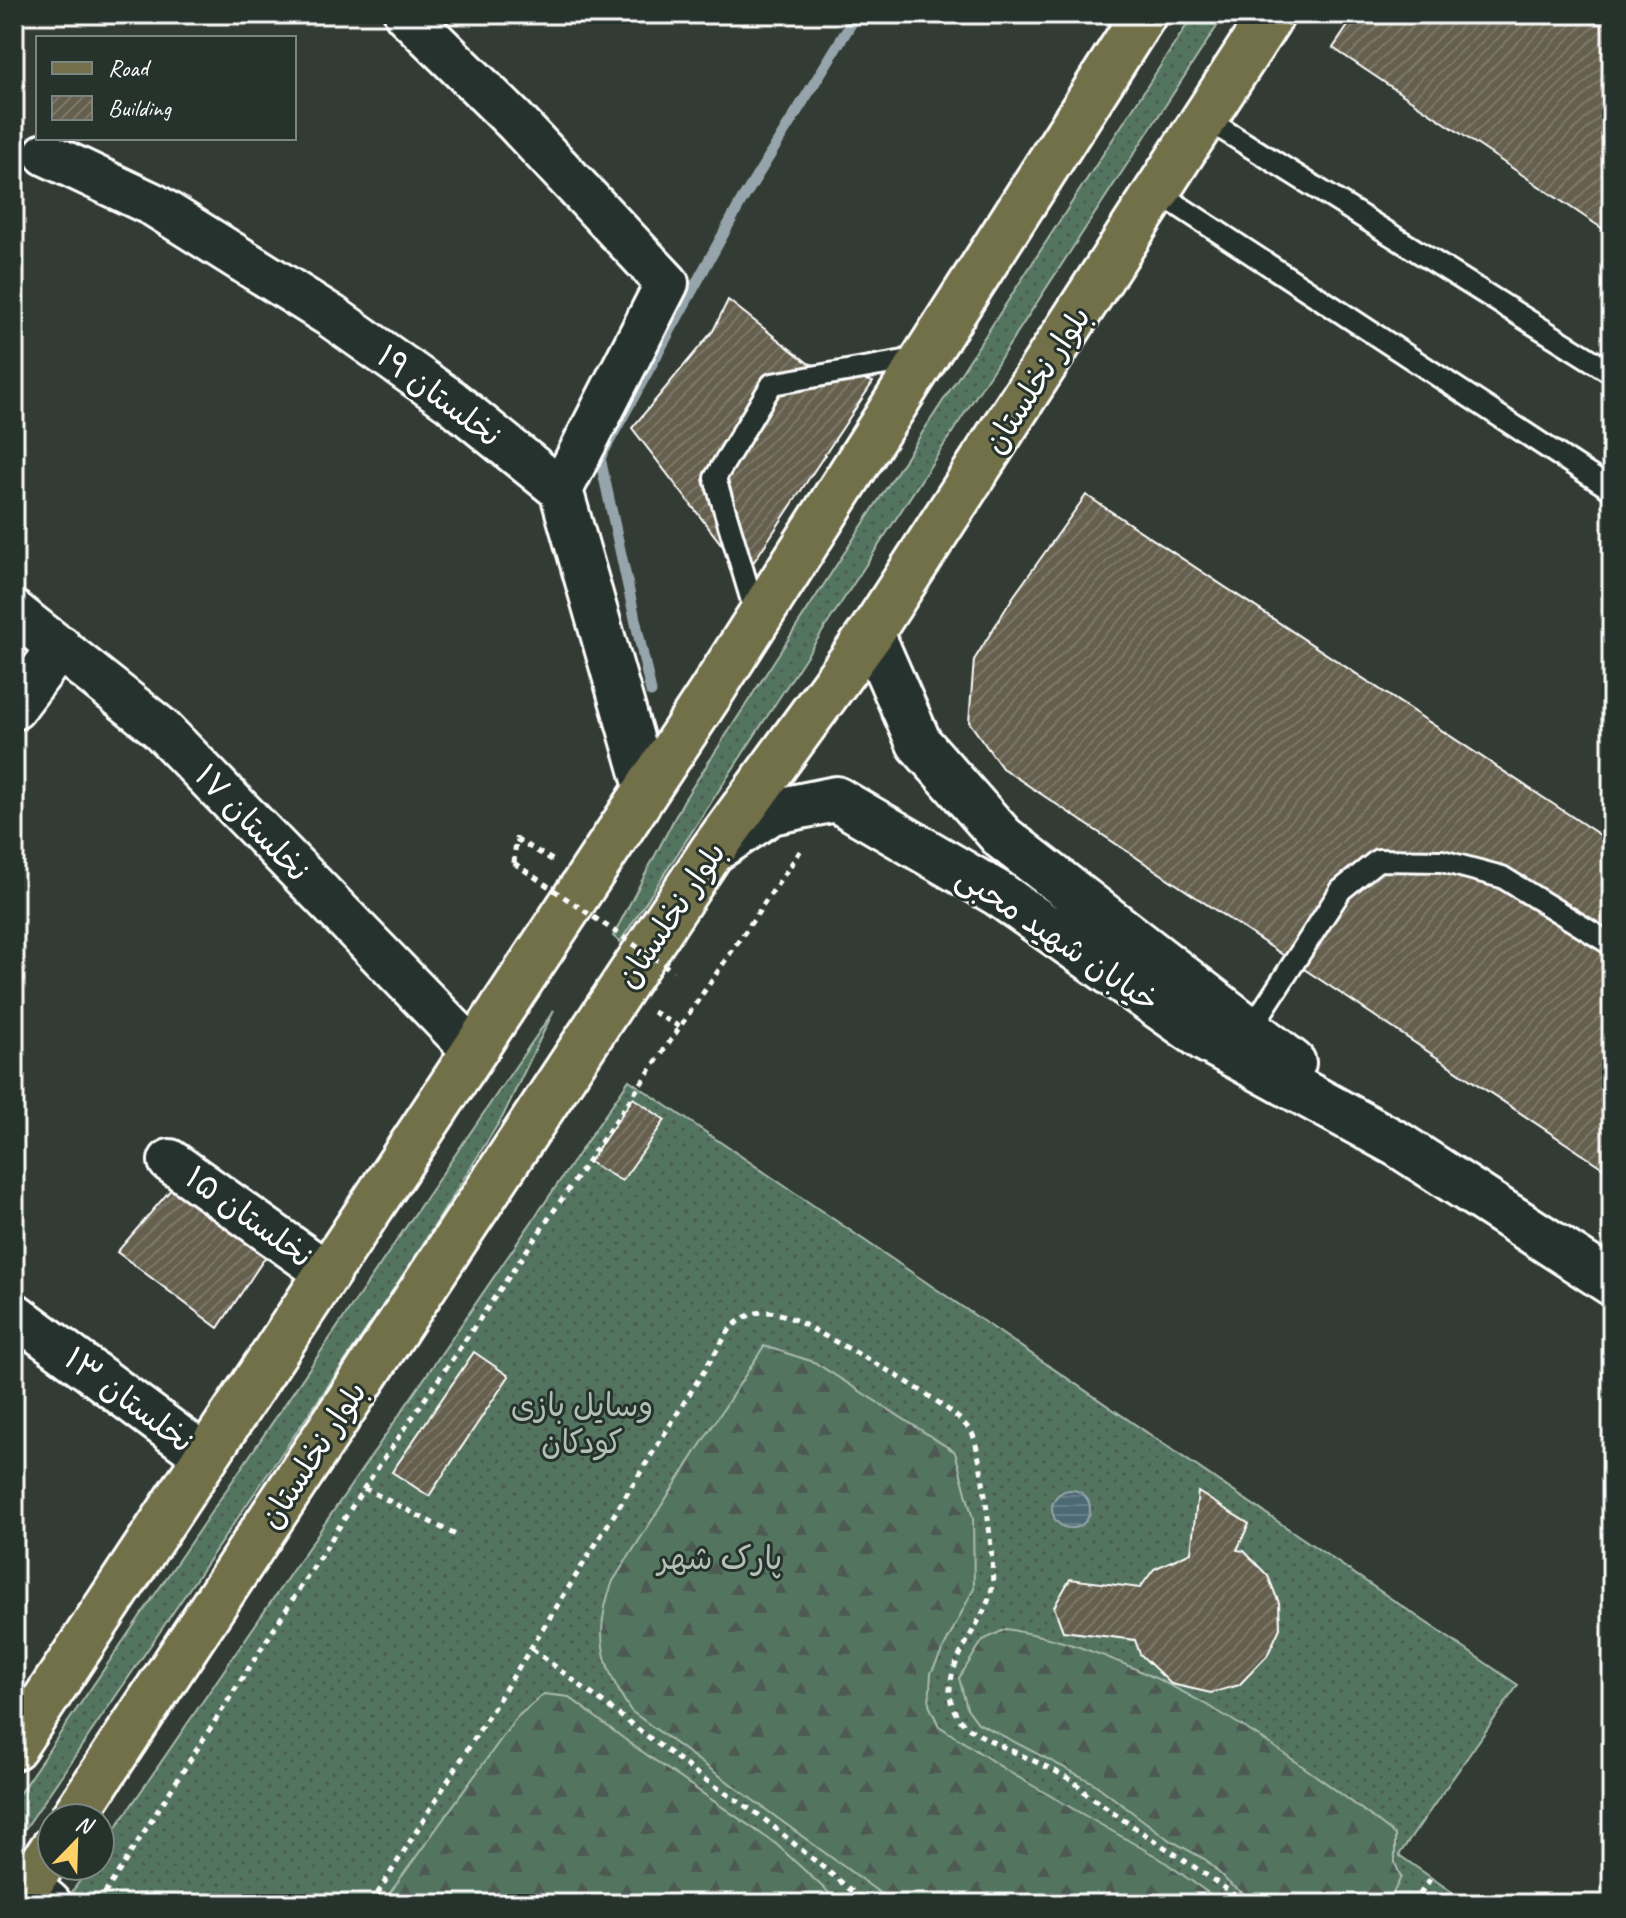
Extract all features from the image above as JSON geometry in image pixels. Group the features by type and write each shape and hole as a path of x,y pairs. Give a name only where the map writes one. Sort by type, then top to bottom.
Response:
{"main road":[{"path":"14,1747 758,619 1144,14"},
{"name":"بلوار نخلستان","path":"84,1802 712,851 871,633 1159,193 1272,14"},
{"name":"خیابان شهید محبی","path":"871,633 919,743 1003,838 1399,1145"},
{"path":"712,851 771,812 836,799"},
{"name":"خیابان شهید محبی","path":"836,799 999,894 1205,1039 1399,1145 1612,1283"}],"street":[{"path":"406,14 514,120 667,283 561,490 646,787"},
{"name":"نخلستان ۱۹","path":"46,154 154,205 331,316 451,401 561,490"},
{"name":"نخلستان ۱۷","path":"14,612 160,728 474,1051"},
{"path":"14,708 60,647"},
{"name":"نخلستان ۱۵","path":"170,1161 327,1273"},
{"name":"نخلستان ۱۳","path":"14,1314 206,1457"}],"lane":[{"path":"1206,119 1612,373"},
{"path":"1159,193 1612,490"},
{"path":"758,619 715,478 772,384 925,357"},
{"path":"1250,1030 1341,890 1378,860 1442,861 1502,877 1612,945"}],"path":[{"path":"98,1904 364,1488 836,799"},
{"path":"516,839 514,863 673,971"},
{"path":"371,1904 730,1329 743,1315 767,1309 810,1327 919,1390 972,1433 990,1526 992,1588 951,1674 954,1706 962,1722 1074,1782 1091,1798 1196,1865 1246,1904"},
{"path":"364,1488 456,1535"},
{"path":"531,1649 704,1779 759,1815 868,1904"},
{"path":"1413,1904 1431,1878"}],"green space":[{"path":"1194,14 1225,14 620,942 613,936 684,800"},
{"path":"554,1010 503,1116 401,1279 43,1802 36,1802 36,1813 14,1845 14,1801"},
{"name":"پارک شهر","path":"629,1080 1518,1685 1399,1855 1469,1904 92,1904 72,1892 79,1882 116,1882 116,1828"},
{"path":"764,1346 814,1362 955,1452 973,1519 974,1588 931,1673 929,1705 939,1726 1009,1772 1159,1858 1224,1904 895,1904 631,1711 613,1679 603,1648 603,1616 613,1581"},
{"path":"1006,1629 1059,1641 1111,1658 1162,1681 1212,1708 1308,1770 1395,1835 1395,1863 1401,1877 1388,1904 1261,1904 1232,1886 1206,1860 1168,1839 1092,1782 978,1723 967,1708 959,1678 983,1640"},
{"path":"544,1694 569,1697 631,1744 776,1844 841,1904 382,1904 517,1717"}],"water":[{"path":"1071,1490 1085,1495 1090,1509 1085,1523 1071,1528 1057,1523 1052,1509 1057,1495"}],"building":[{"path":"1356,14 1612,14 1612,235 1333,48"},
{"path":"728,300 808,363 873,382 745,575 632,428 713,331"},
{"path":"1086,495 1612,843 1612,1174 1002,768 969,722 974,660 1013,597"},
{"path":"633,1098 665,1120 622,1181 589,1162"},
{"path":"172,1188 268,1253 218,1328 117,1252"},
{"path":"474,1352 509,1376 429,1496 392,1472"},
{"path":"1198,1492 1249,1524 1237,1550 1244,1551 1268,1576 1279,1603 1280,1628 1267,1656 1239,1685 1211,1693 1171,1684 1140,1654 1135,1640 1063,1631 1054,1607 1070,1579 1140,1588 1154,1569 1191,1552"}],"waterway":[{"path":"651,692 600,458 741,202 857,14"}],"park label":[{"name":"وسایل بازی کودکان","path":"582,1424"}]}
